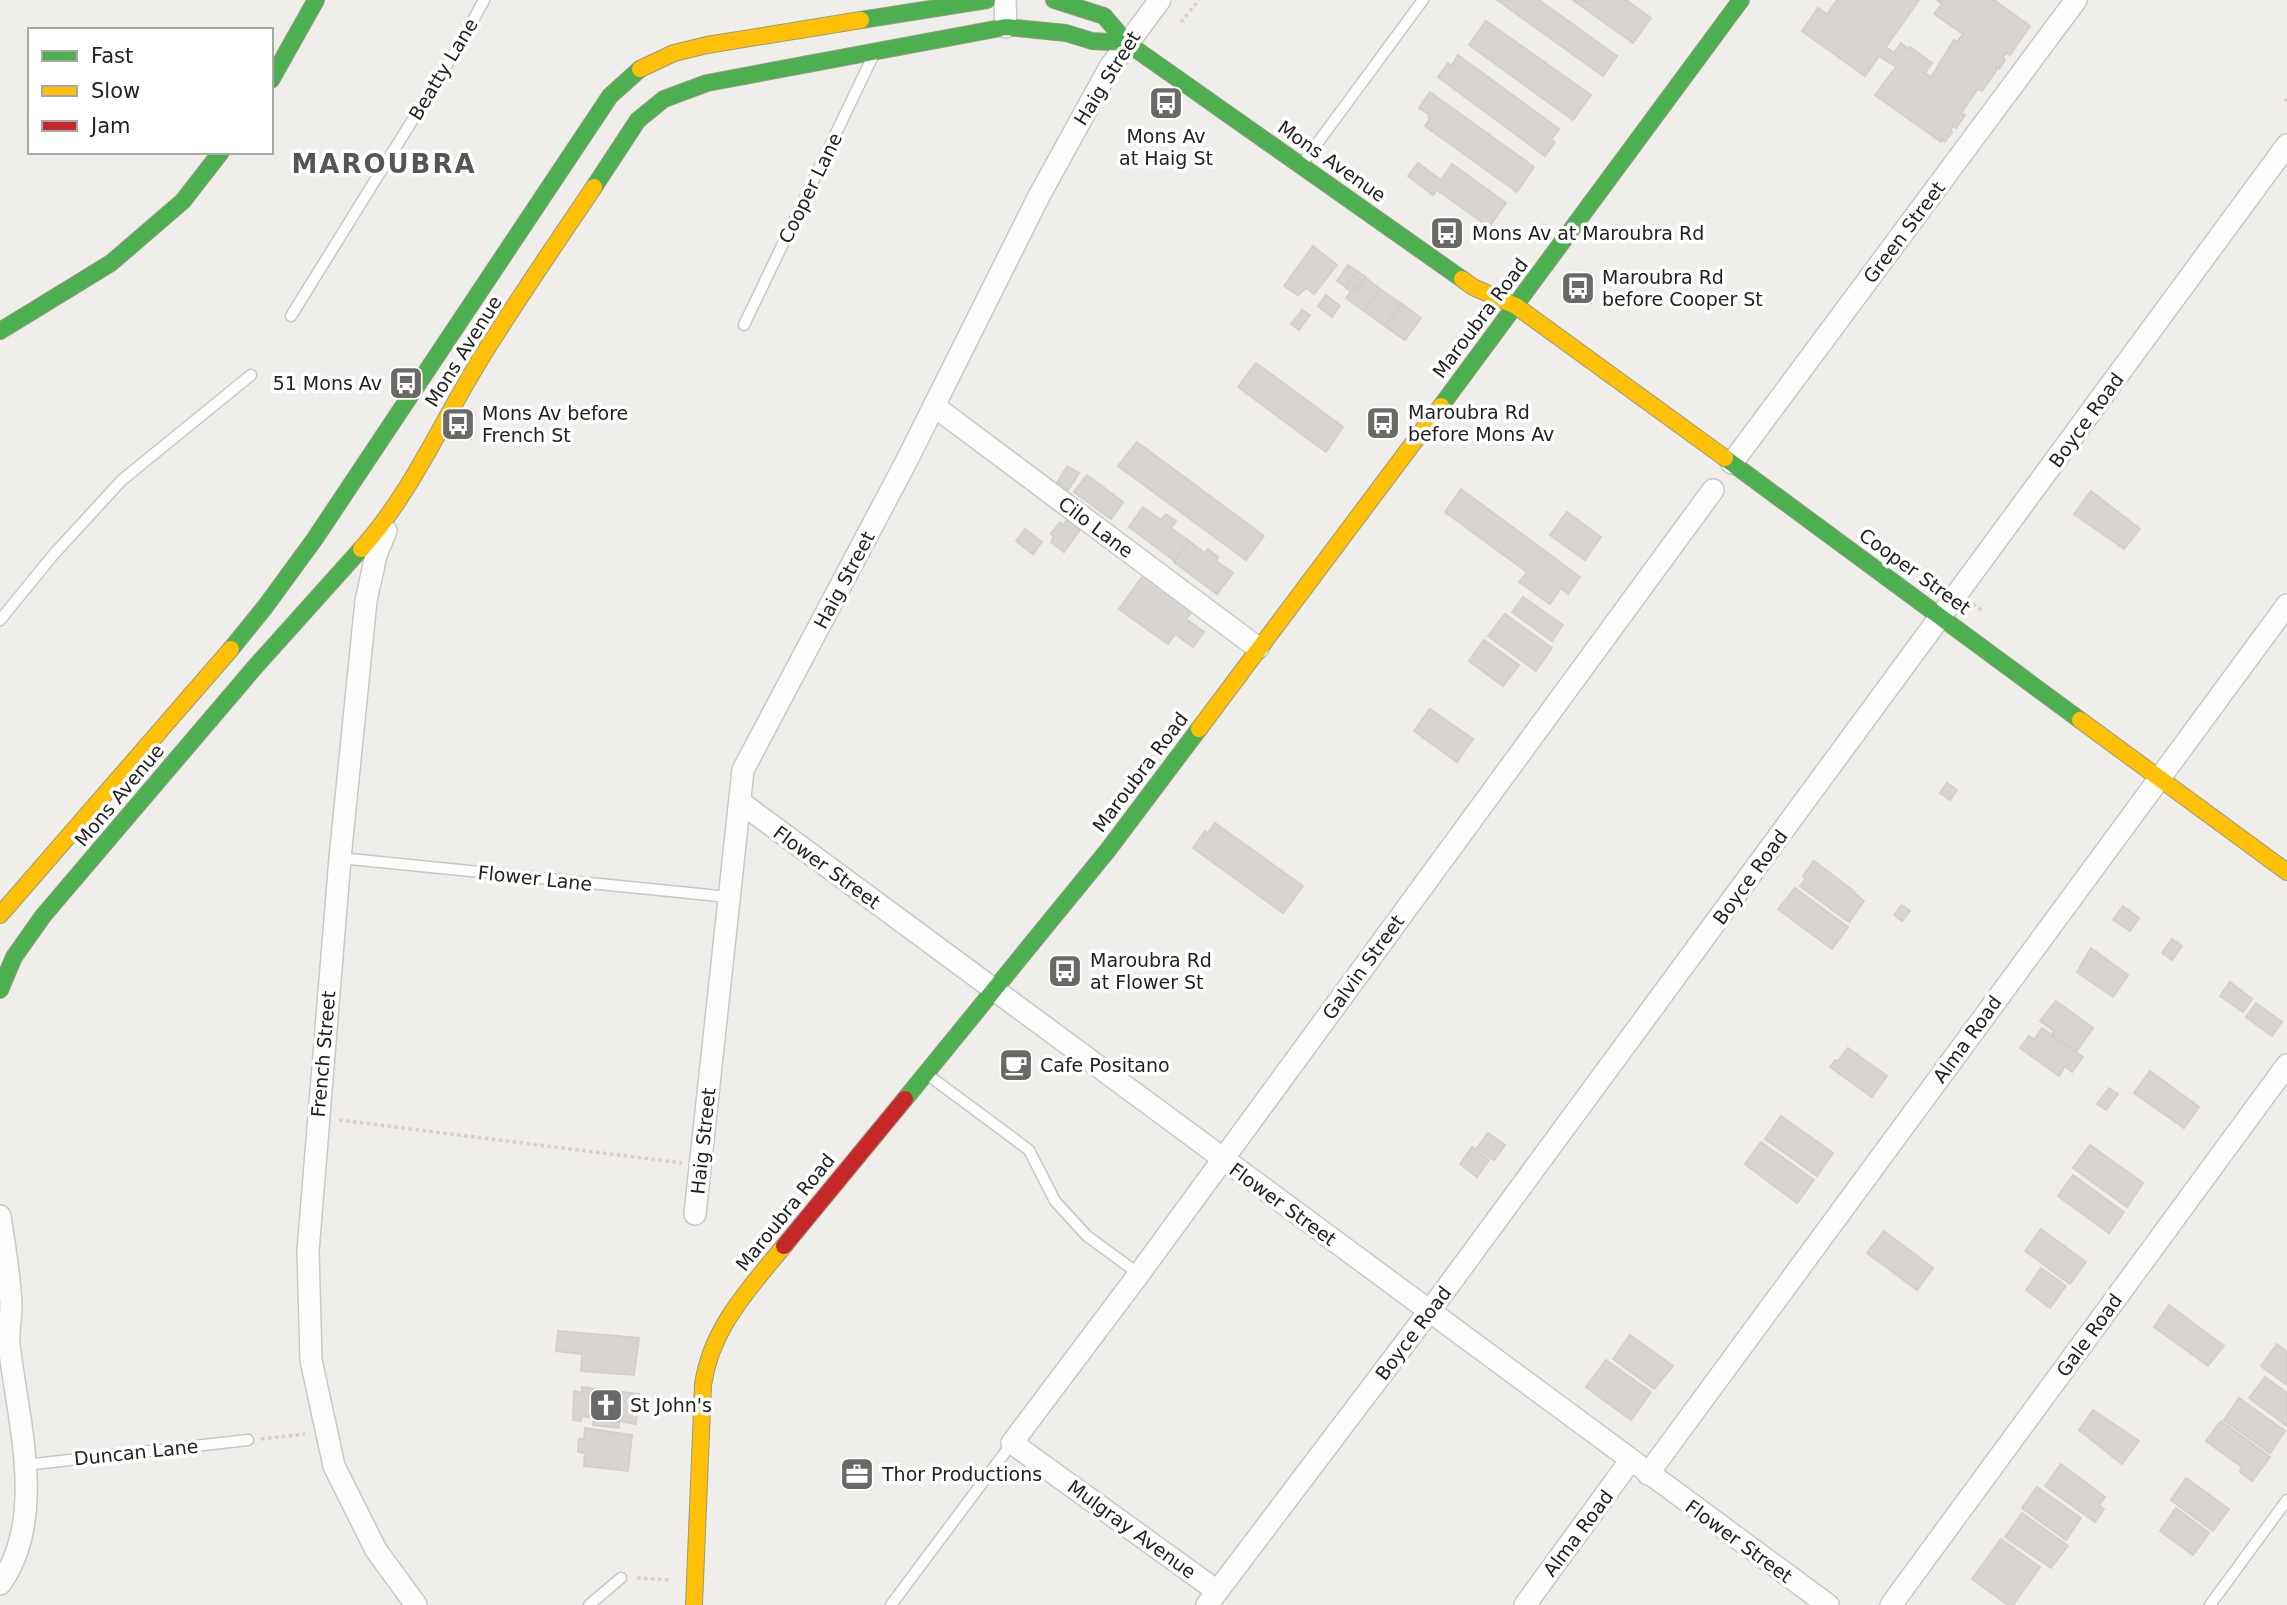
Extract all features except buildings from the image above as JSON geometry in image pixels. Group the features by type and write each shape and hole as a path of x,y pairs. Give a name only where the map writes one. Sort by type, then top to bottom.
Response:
{"street":[{"path":"273,76 316,0"},
{"name":"Mons Avenue","path":"0,915 265,607 314,540 610,96 641,68 674,53 707,45 987,0"},
{"path":"1005,0 1006,27"},
{"name":"Mons Avenue","path":"1054,0 1104,16 1127,43 1473,287 1516,306"},
{"name":"Haig Street","path":"695,1213 743,770 934,406 1039,196 1106,73 1160,0"},
{"name":"Maroubra Road","path":"694,1605 703,1385 706,1362 715,1336 746,1292 1108,850 1516,306 1741,0"},
{"name":"Green Street","path":"1732,463 2076,0"},
{"name":"Mons Avenue","path":"0,990 14,957 43,916 263,658 373,536 406,487 480,360 638,120 664,99 707,83 1006,27 1066,33 1092,41 1127,43"},
{"name":"Boyce Road","path":"1212,1598 1429,1311 2287,145"},
{"path":"0,331 111,263 183,201 219,154"},
{"name":"Cooper Street","path":"1516,306 1942,616 2287,872"},
{"name":"Cilo Lane","path":"934,406 1258,648"},
{"name":"French Street","path":"406,487 369,577 340,859 308,1251 311,1360 334,1466 376,1550 416,1605"},
{"name":"Galvin Street","path":"1012,1443 1713,489"},
{"name":"Alma Road","path":"1648,1474 2287,604"},
{"name":"Flower Street","path":"740,802 1828,1605"},
{"name":"Gale Road","path":"1891,1605 2287,1065"},
{"path":"0,1216 11,1306 4,1331 25,1465 26,1513 13,1562 0,1584"},
{"name":"Mulgray Avenue","path":"1012,1443 1212,1598"},
{"name":"Alma Road","path":"1525,1605 1630,1461"}],"lane":[{"name":"Beatty Lane","path":"291,316 464,37 484,0"},
{"path":"1301,165 1423,0"},
{"name":"Cooper Lane","path":"744,325 875,52"},
{"path":"0,620 54,554 122,480 251,375"},
{"name":"Flower Lane","path":"340,859 729,897"},
{"path":"926,1073 1029,1150 1055,1201 1087,1236 1139,1273"},
{"name":"Duncan Lane","path":"25,1465 248,1440"},
{"path":"891,1605 1012,1443"},
{"path":"2210,1605 2287,1500"},
{"path":"589,1605 621,1577"}],"path":[{"path":"1181,22 1199,0"},
{"path":"1972,603 1983,611"},
{"path":"345,1121 701,1166"},
{"path":"248,1440 327,1432"},
{"path":"621,1577 672,1580"}],"traffic: fast":[{"path":"273,76 316,0"},
{"path":"861,20 987,0"},
{"path":"1054,0 1104,16 1127,43 1462,279"},
{"path":"1441,406 1741,0"},
{"path":"594,187 638,120 664,99 707,83 1006,27 1066,33 1092,41 1127,43"},
{"path":"231,649 314,540 610,96 640,69"},
{"path":"0,331 111,263 183,201 219,154"},
{"path":"1725,458 2080,720"},
{"path":"0,990 14,957 43,916 255,667 361,549"},
{"path":"905,1099 1108,850 1199,729"}],"traffic: slow":[{"path":"640,69 674,53 707,45 861,20"},
{"path":"361,549 379,528 410,482 494,338 594,187"},
{"path":"1462,279 1473,287 1516,306 1725,458"},
{"path":"1199,729 1441,406"},
{"path":"0,915 231,649"},
{"path":"2080,720 2287,872"},
{"path":"694,1605 703,1385 707,1364 733,1310 784,1246"}],"traffic: jam":[{"path":"784,1246 905,1099"}],"place":[{"name":"Mons Av at Haig St","path":"1166,103"},
{"name":"Mons Av at Maroubra Rd","path":"1447,233"},
{"name":"Maroubra Rd before Cooper St","path":"1578,288"},
{"name":"51 Mons Av","path":"406,383"},
{"name":"Maroubra Rd before Mons Av","path":"1383,423"},
{"name":"Mons Av before French St","path":"458,424"},
{"name":"Maroubra Rd at Flower St","path":"1065,971"},
{"name":"Cafe Positano","path":"1016,1065"},
{"name":"St John's","path":"606,1405"},
{"name":"Thor Productions","path":"857,1474"}],"district":[{"name":"MAROUBRA","path":"384,164"}]}
